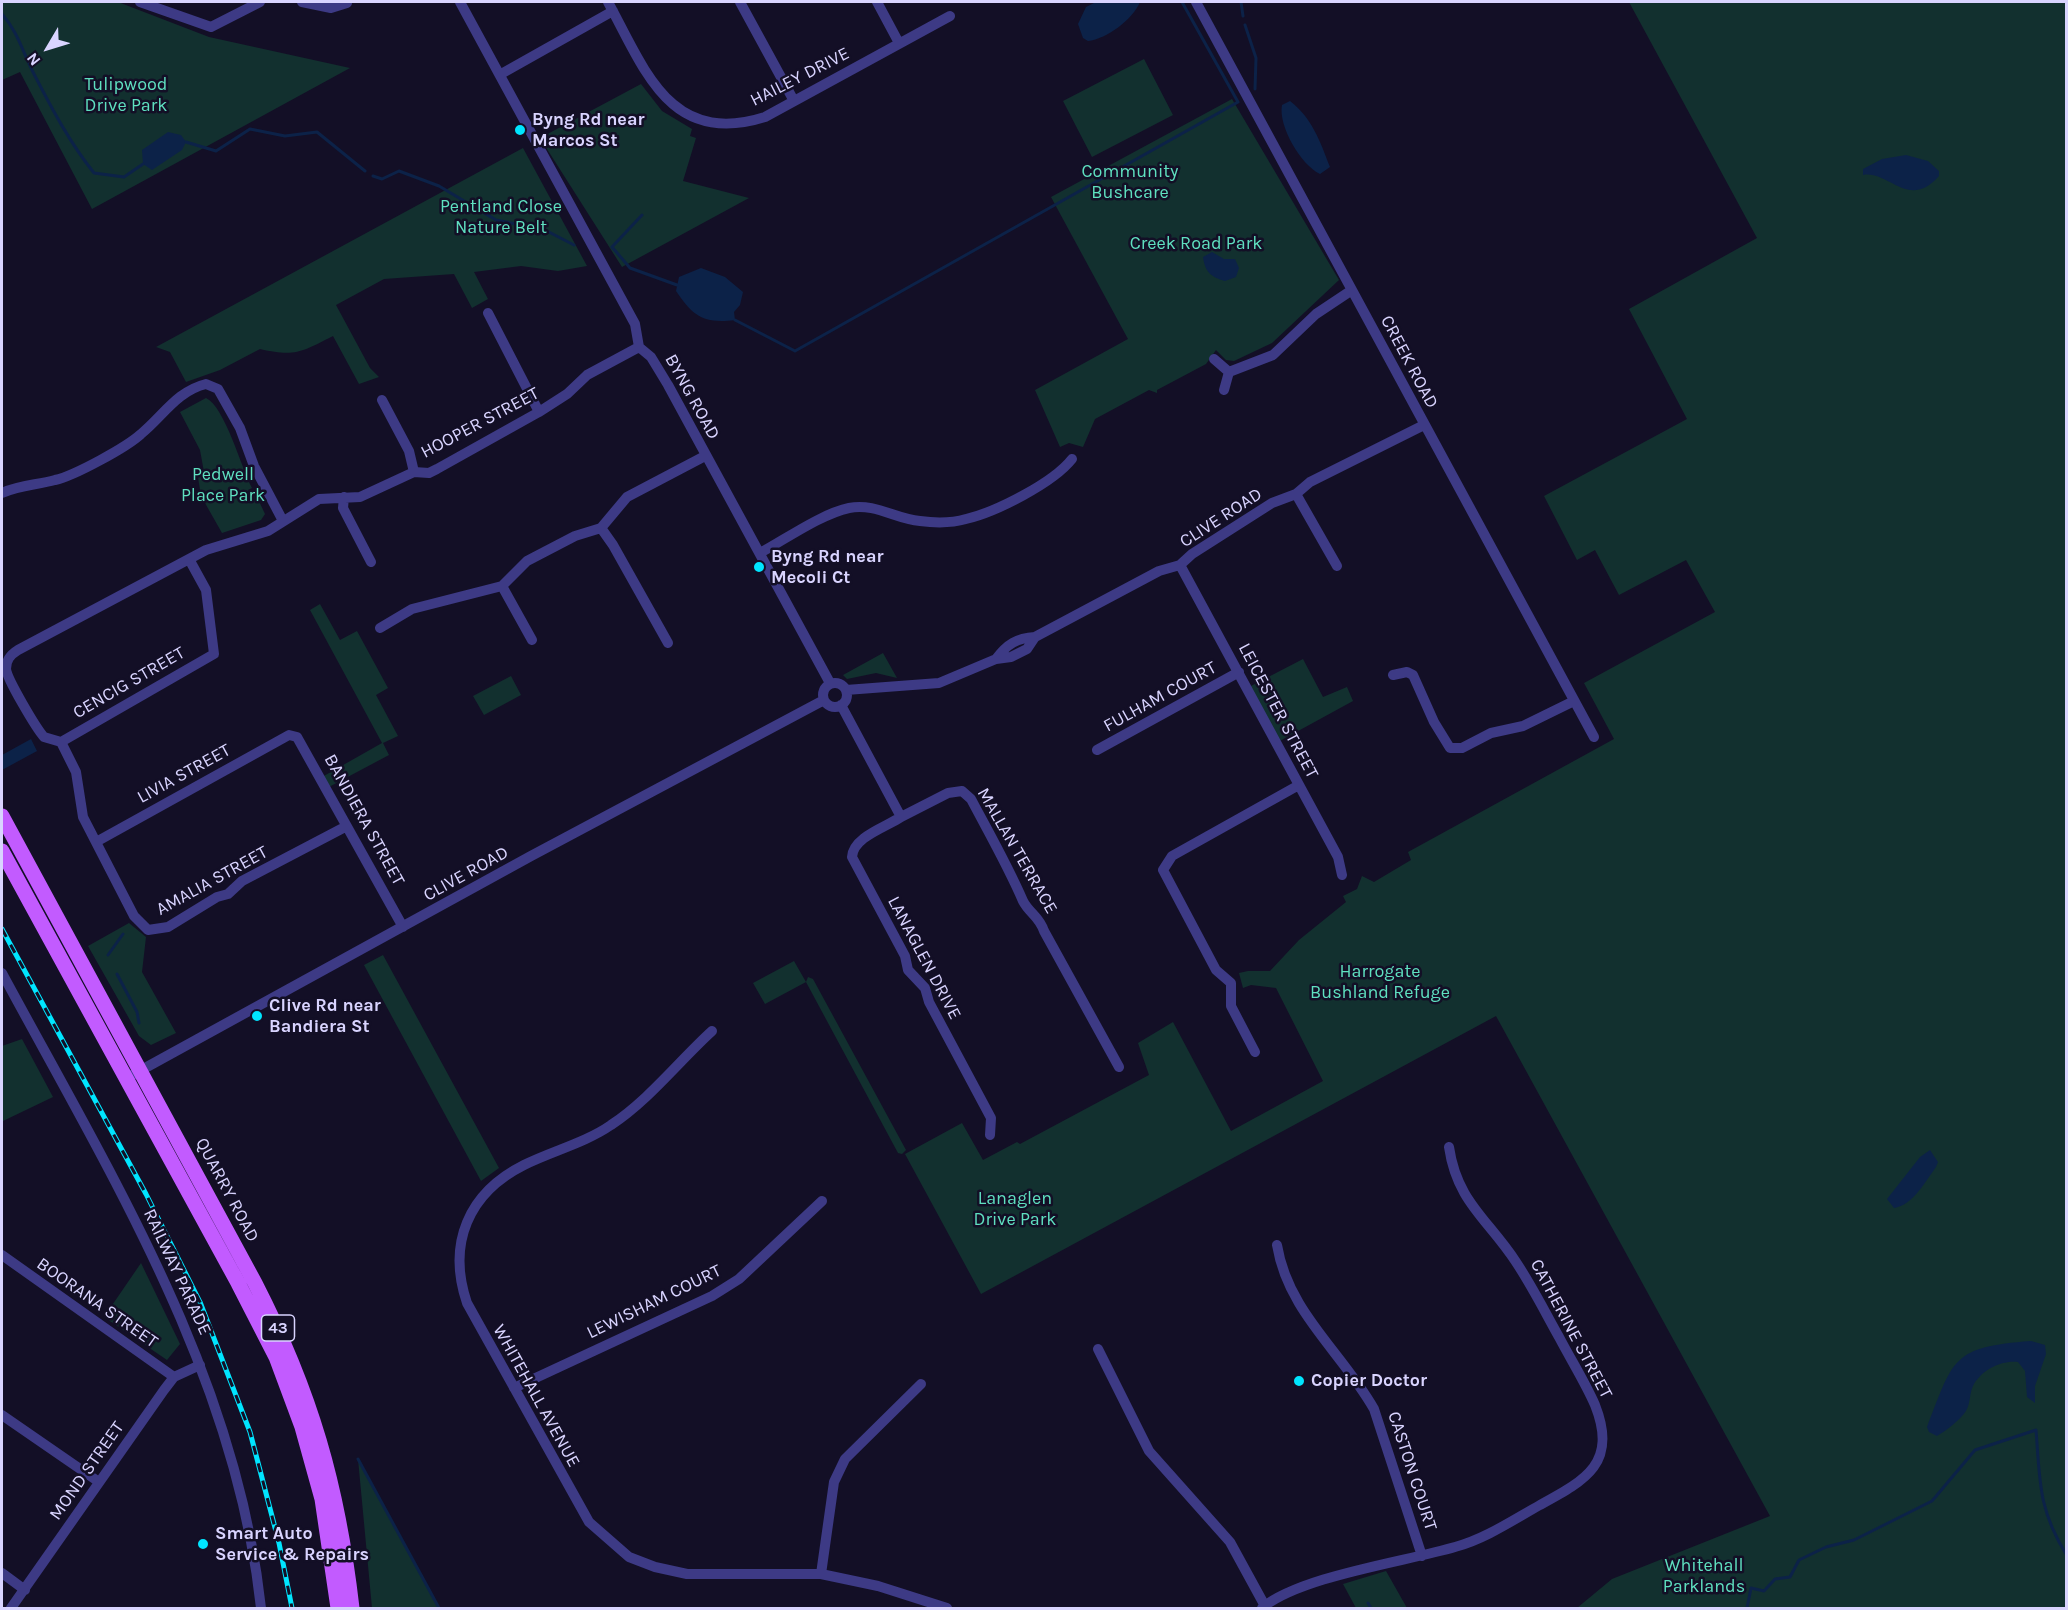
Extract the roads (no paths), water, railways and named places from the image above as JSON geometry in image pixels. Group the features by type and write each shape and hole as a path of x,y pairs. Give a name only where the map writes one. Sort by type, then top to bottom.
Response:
{"main road":[{"name":"QUARRY ROAD","path":"2,816 255,1283 301,1380 332,1478 352,1608"},
{"name":"QUARRY ROAD","path":"2,852 238,1283 282,1374 302,1427 322,1499 338,1608"},
{"path":"38,918 52,910"}],"street":[{"path":"140,2 211,27 260,2"},
{"path":"302,2 332,8 347,3"},
{"name":"BYNG ROAD","path":"460,2 635,324 639,347 651,357 830,683"},
{"path":"740,2 794,101"},
{"path":"877,2 899,43"},
{"name":"CREEK ROAD","path":"1196,2 1594,737"},
{"path":"501,74 611,6"},
{"name":"HAILEY DRIVE","path":"611,6 651,79 665,98 673,107 701,122 748,122 794,101 950,16"},
{"path":"1228,372 1262,362 1281,350 1316,314 1352,290"},
{"path":"488,313 539,412"},
{"name":"HOOPER STREET","path":"62,742 50,741 39,732 8,679 7,662 10,655 206,550 268,531 319,500 360,497 414,472 429,472 437,469 539,412 567,394 587,375 639,347"},
{"path":"1214,359 1228,372"},
{"path":"1224,390 1228,372"},
{"path":"2,493 20,486 58,480 72,474 134,440 179,396 206,384 218,389 240,428 255,466 283,521"},
{"path":"382,400 409,451 414,472"},
{"name":"CLIVE ROAD","path":"846,690 939,683 996,658 1011,657 1027,649 1035,637 1159,571 1180,565 1192,554 1272,503 1296,494 1310,482 1424,425"},
{"path":"380,628 412,609 502,586 527,561 568,539 601,528 627,497 705,456"},
{"path":"760,553 849,508 880,509 918,521 965,520 993,509 1062,472 1072,459"},
{"path":"1296,494 1337,566"},
{"path":"344,497 343,508 371,562"},
{"path":"601,528 668,643"},
{"name":"CENCIG STREET","path":"62,742 214,654 206,590 189,559"},
{"name":"LEICESTER STREET","path":"1180,565 1338,857 1342,875"},
{"path":"502,586 532,640"},
{"name":"FULHAM COURT","path":"1097,750 1239,672"},
{"path":"1393,675 1407,672 1413,675 1434,722 1450,748 1462,748 1491,733 1523,726 1574,701"},
{"path":"837,682 846,690 847,697 841,705 830,706 824,700 824,689 830,683 837,682"},
{"name":"CLIVE ROAD","path":"125,1079 824,700"},
{"path":"841,705 902,818"},
{"name":"BANDIERA STREET","path":"289,735 297,736 302,741 341,812 345,827 356,840 404,927"},
{"name":"LIVIA STREET","path":"96,842 289,735"},
{"name":"AMALIA STREET","path":"62,742 76,772 83,817 138,923 148,930 159,930 217,897 228,894 242,880 345,827"},
{"path":"1255,1052 1231,1006 1231,982 1216,970 1163,870 1172,856 1299,785"},
{"name":"MALLAN TERRACE","path":"902,818 948,793 962,791 967,794 1013,876 1024,902 1040,921 1119,1067"},
{"name":"LANAGLEN DRIVE","path":"902,818 860,842 852,851 852,857 904,956 908,970 925,988 929,1002 992,1118 990,1135"},
{"name":"RAILWAY PARADE","path":"2,973 134,1217 186,1326 232,1463 245,1516 261,1608"},
{"name":"WHITEHALL AVENUE","path":"712,1031 611,1125 502,1178 479,1201 467,1222 460,1245 458,1263 462,1288 472,1313 589,1522 629,1557 655,1568 687,1574 821,1574 878,1586 947,1608"},
{"name":"CATHERINE STREET","path":"1263,1607 1296,1588 1458,1547 1485,1535 1577,1484 1593,1470 1600,1452 1604,1431 1590,1392 1527,1279 1463,1193 1452,1172 1449,1147"},
{"name":"LEWISHAM COURT","path":"514,1388 712,1296 739,1279 822,1201"},
{"name":"CASTON COURT","path":"1278,1245 1282,1270 1292,1294 1361,1386 1374,1409 1422,1556"},
{"name":"BOORANA STREET","path":"2,1255 174,1377"},
{"path":"1098,1349 1149,1450 1230,1542 1263,1607"},
{"name":"MOND STREET","path":"11,1608 174,1377 200,1365"},
{"path":"821,1574 834,1482 844,1459 921,1384"},
{"path":"2,1415 99,1482"},
{"path":"2,1573 25,1590"}],"water":[{"path":"1096,2 1140,2 1132,15 1118,27 1103,36 1088,41 1083,38 1078,24 1086,7"},
{"path":"1290,101 1310,122 1323,148 1330,167 1320,174 1305,162 1287,134 1282,105"},
{"path":"168,132 181,135 186,142 182,150 152,170 143,164 142,150"},
{"path":"1906,155 1928,161 1939,171 1939,176 1928,186 1918,190 1908,190 1872,175 1863,175 1863,169 1882,159"},
{"path":"1212,252 1224,259 1235,259 1239,268 1236,277 1225,281 1210,273 1205,267 1203,257"},
{"path":"701,268 725,277 743,292 740,305 734,312 735,320 715,321 700,316 688,307 676,291 679,277"},
{"path":"31,739 37,751 2,770 2,755"},
{"path":"1930,1150 1938,1162 1936,1167 1913,1198 1894,1208 1887,1199 1920,1157"},
{"path":"2031,1341 2045,1345 2046,1354 2035,1386 2035,1403 2027,1397 2025,1371 2018,1362 2006,1362 1982,1374 1972,1387 1968,1408 1957,1422 1937,1436 1929,1432 1927,1427 1944,1385 1960,1360 1985,1347"}],"waterway":[{"path":"735,320 795,351 1238,102 1182,2"},
{"path":"1241,2 1243,16"},
{"path":"2,14 16,35 62,125 94,173 124,177 143,164"},
{"path":"1245,25 1256,58 1255,89"},
{"path":"186,142 216,151 250,129 285,136 317,132 365,171"},
{"path":"373,176 382,179 399,171 439,186 496,220 545,230 574,245"},
{"path":"642,215 612,247 630,268 677,285"},
{"path":"108,955 123,934"},
{"path":"117,974 137,1012 139,1023"},
{"path":"1747,1608 1751,1588 1764,1591 1775,1579 1790,1577 1799,1560 1826,1547 1854,1540 1932,1501 1975,1450 2036,1430 2045,1508 2066,1554"},
{"path":"358,1459 439,1608"},
{"path":"1368,1603 1371,1608"}],"railway":[{"path":"2,929 146,1194 200,1302 250,1432 279,1543 292,1608"}],"place":[{"name":"Byng Rd near Marcos St","path":"520,130"},
{"name":"Byng Rd near Mecoli Ct","path":"759,567"},
{"name":"Clive Rd near Bandiera St","path":"257,1016"},
{"name":"Copier Doctor","path":"1299,1381"},
{"name":"Smart Auto Service & Repairs","path":"203,1544"}],"park label":[{"name":"Tulipwood Drive Park","path":"126,95"},
{"name":"Community Bushcare","path":"1130,182"},
{"name":"Pentland Close Nature Belt","path":"501,217"},
{"name":"Creek Road Park","path":"1196,244"},
{"name":"Pedwell Place Park","path":"223,485"},
{"name":"Harrogate Bushland Refuge","path":"1380,982"},
{"name":"Lanaglen Drive Park","path":"1015,1209"},
{"name":"Whitehall Parklands","path":"1704,1576"}]}
